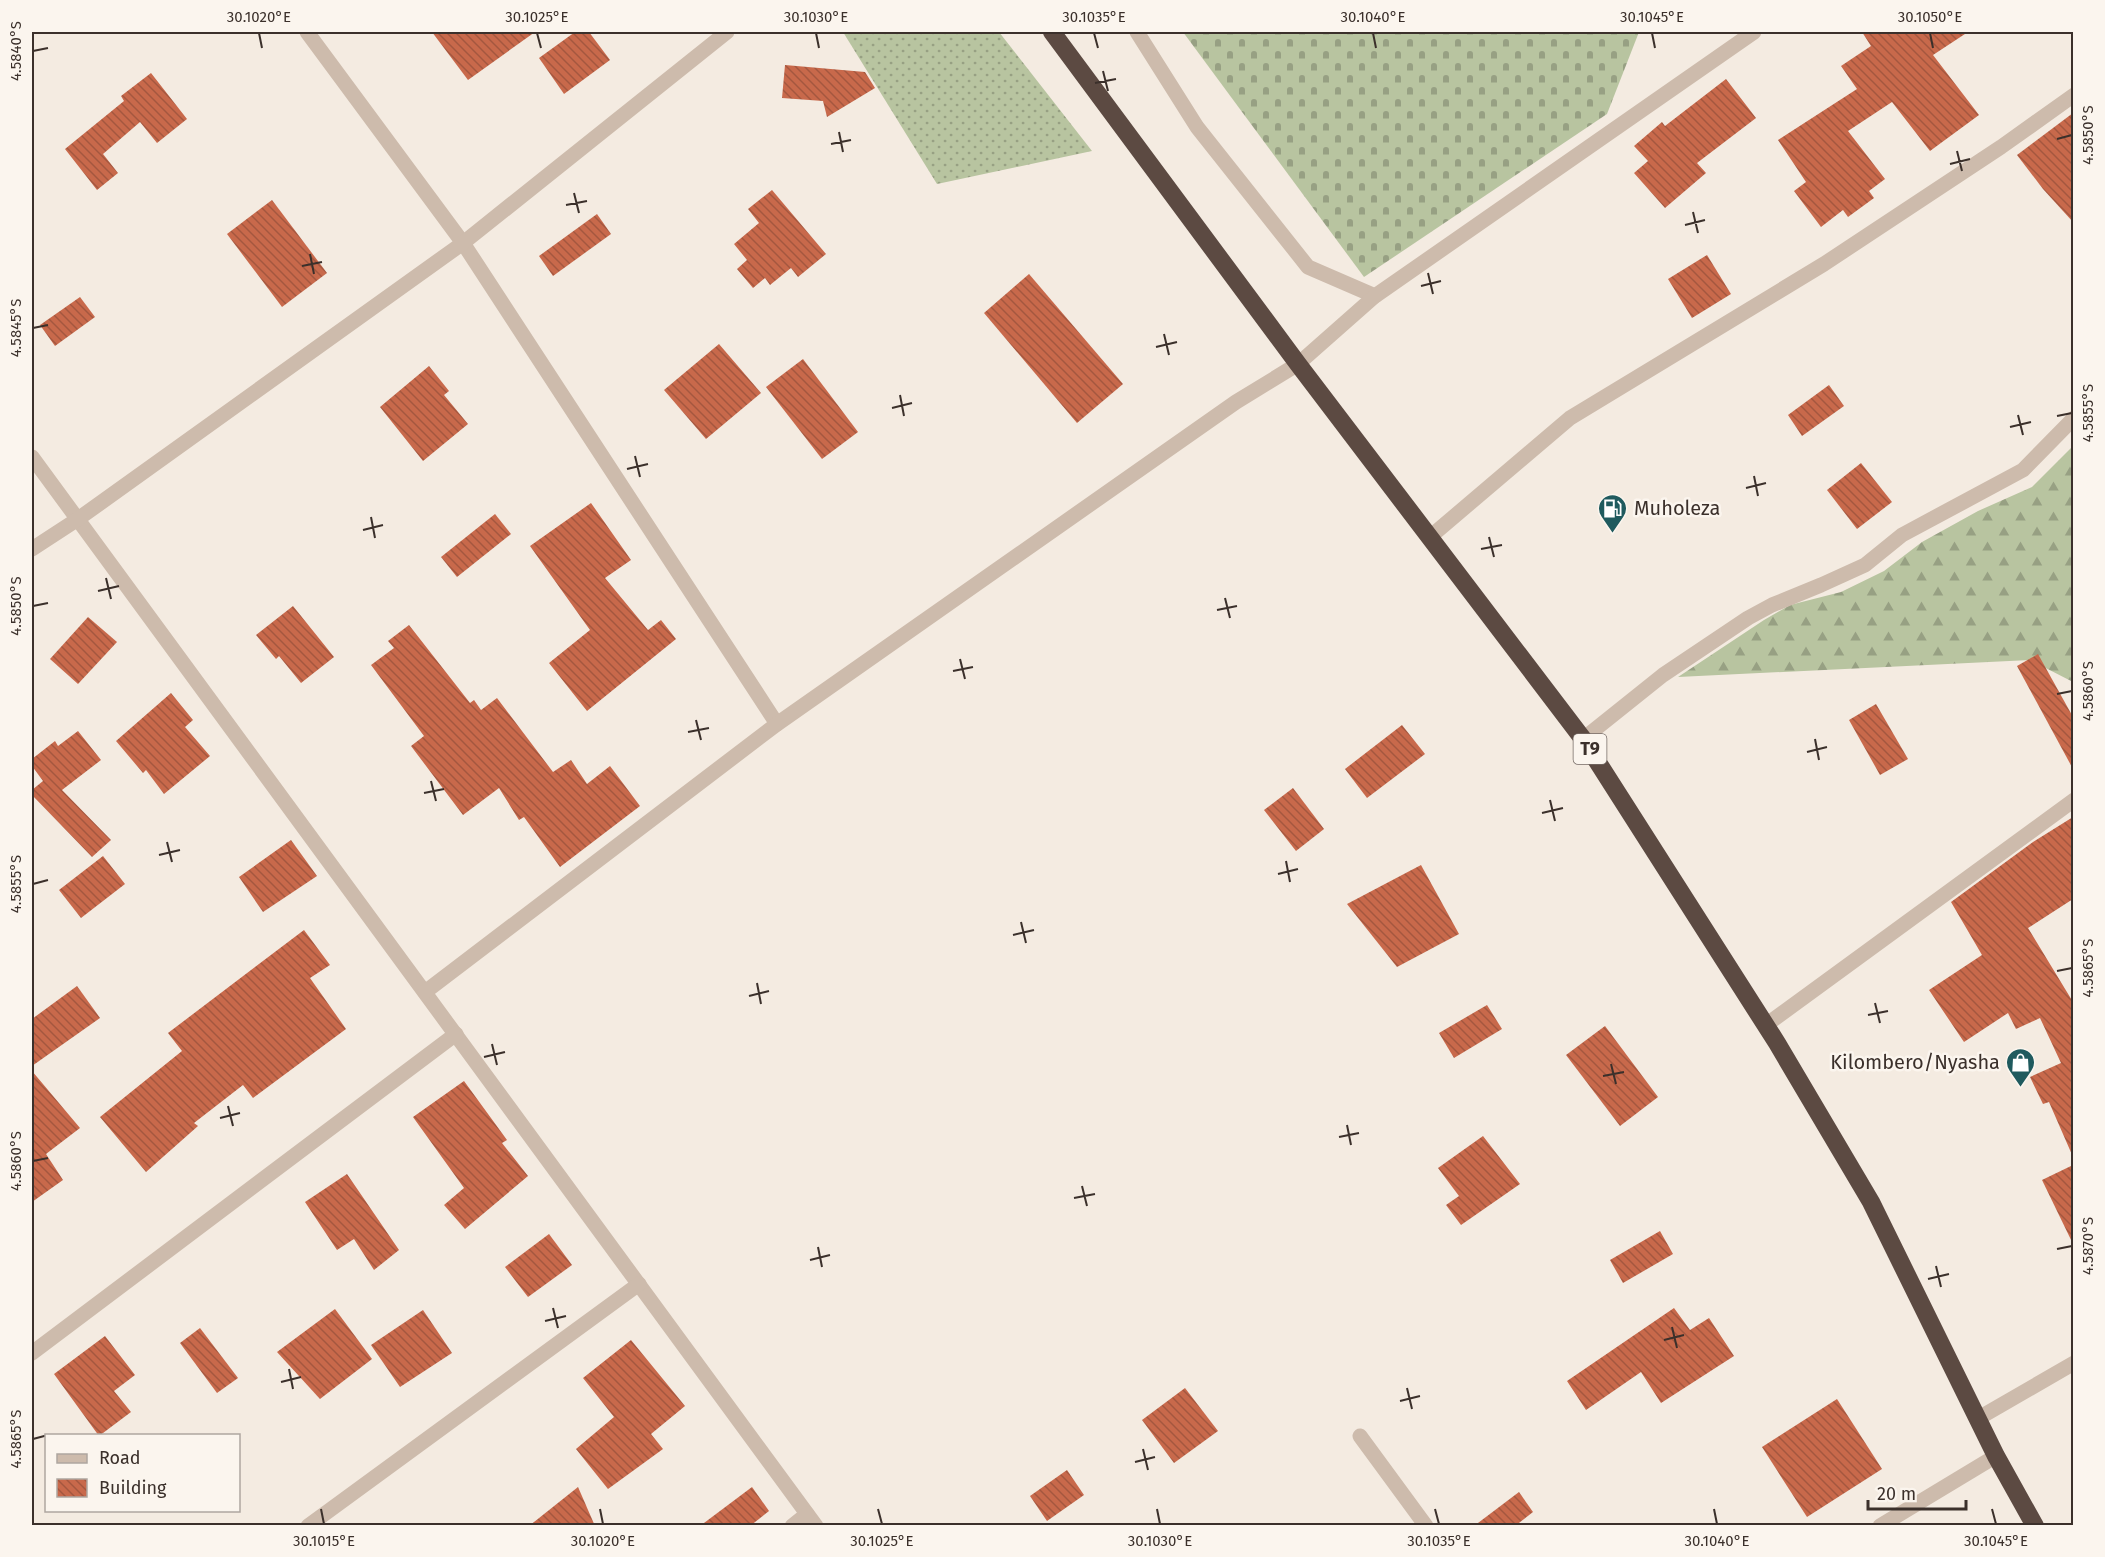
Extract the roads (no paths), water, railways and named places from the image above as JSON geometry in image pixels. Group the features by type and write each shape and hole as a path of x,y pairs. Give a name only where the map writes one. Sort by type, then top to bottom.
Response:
{"highway":[{"name":"T9","path":"1052,32 1298,364 1583,740 1766,1025 1871,1202 1977,1419 2035,1526"}],"street":[{"path":"307,32 463,243 777,724"},
{"path":"32,549 78,519 463,243 727,32"},
{"path":"1137,32 1197,127 1308,267 1375,296"},
{"path":"425,992 777,724 1236,402 1298,364 1375,296 1754,32"},
{"path":"1430,537 1569,418 1824,264 2001,147 2073,95"},
{"path":"1583,740 1663,675 1748,618 1772,605 1864,565 1902,535 2023,470 2073,418"},
{"path":"32,457 812,1520 792,1526"},
{"path":"1766,1025 2073,800"},
{"path":"32,1353 456,1034"},
{"path":"309,1526 639,1284"},
{"path":"1977,1419 2073,1363"},
{"path":"1360,1436 1426,1526"},
{"path":"1880,1526 1996,1456"}],"place":[{"name":"Muholeza","path":"1613,534"},
{"name":"Kilombero/Nyasha","path":"2021,1088"}]}
